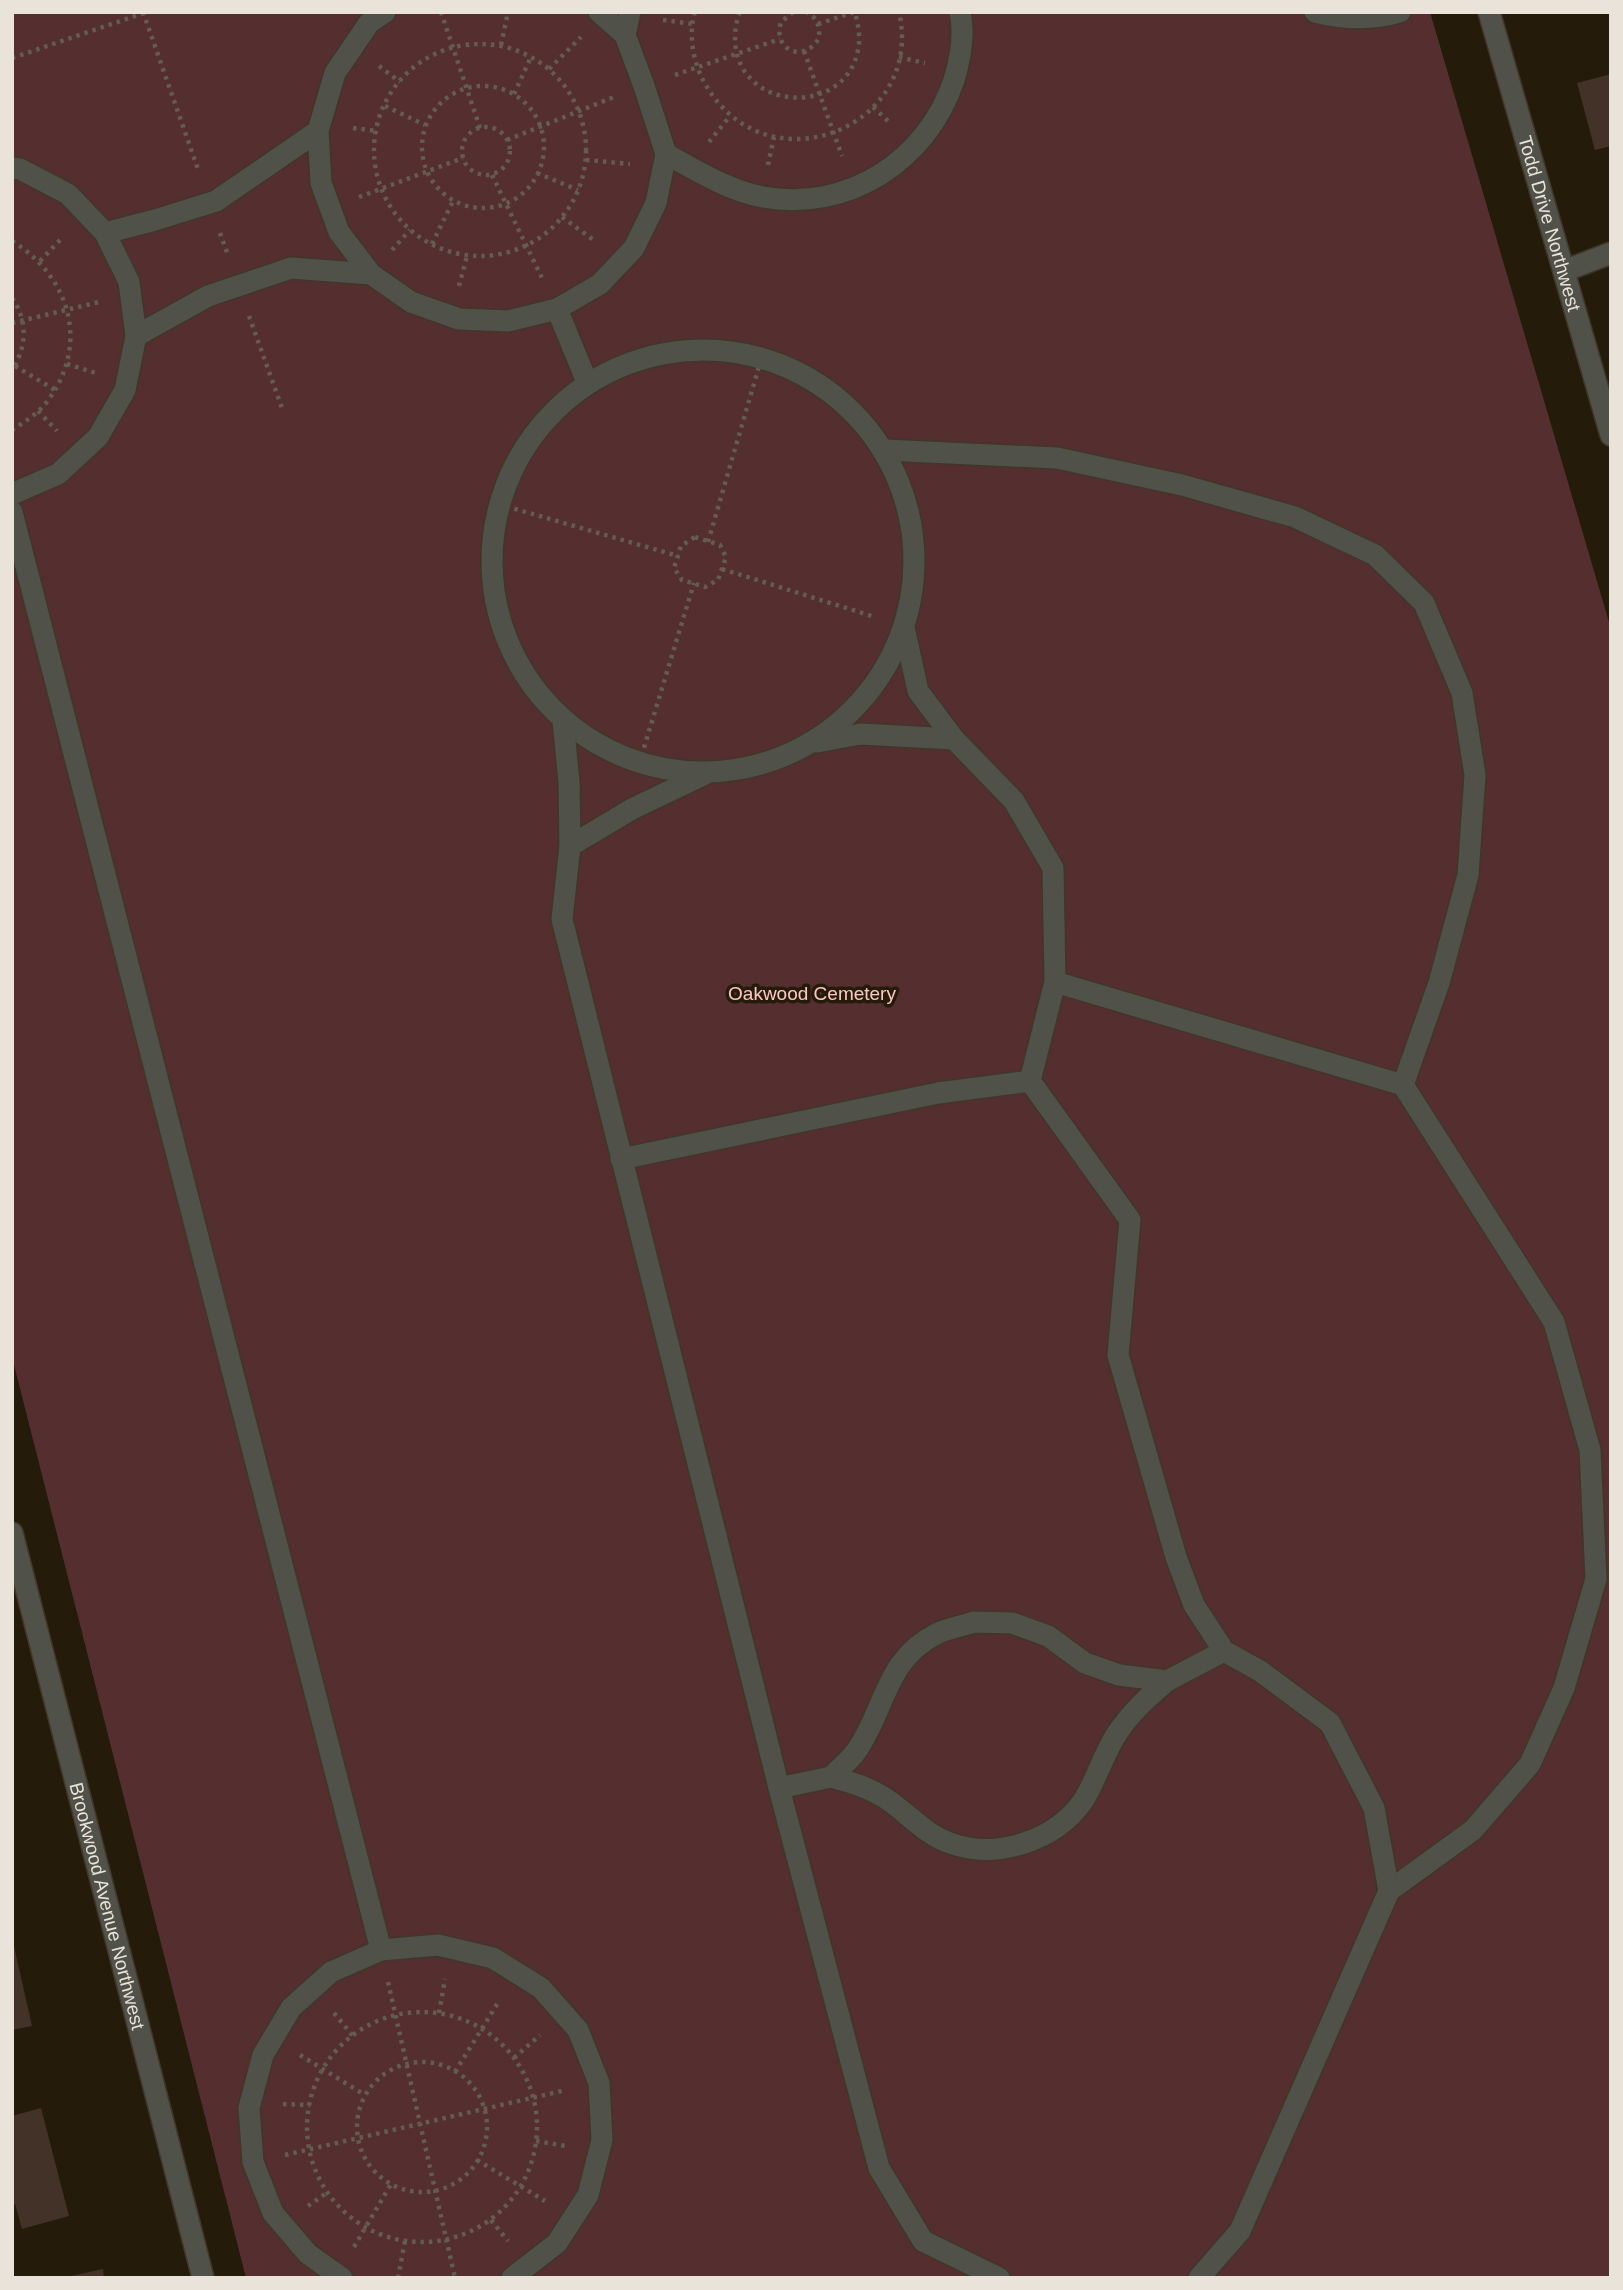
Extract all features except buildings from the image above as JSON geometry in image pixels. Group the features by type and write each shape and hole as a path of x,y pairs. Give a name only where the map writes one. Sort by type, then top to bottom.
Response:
{"street":[{"path":"385,12 369,23 335,73 318,131 321,183 339,232 371,274 411,302 459,319 508,321 557,309 600,284 634,248 656,203 665,160 644,86 625,34 601,14"},
{"path":"625,34 630,12"},
{"path":"665,160 762,197 809,200 855,189 892,169 923,139 946,103 959,63 962,20 960,12"},
{"path":"1315,12 1339,19 1400,12"},
{"name":"Todd Drive Northwest","path":"1489,12 1611,435"},
{"path":"105,233 216,201 318,131"},
{"path":"12,168 20,169 68,194 105,233 129,282 136,336 125,390 98,437 58,474 12,494"},
{"path":"1564,271 1611,253"},
{"path":"136,336 208,296 291,268 371,274"},
{"path":"557,309 587,382"},
{"path":"705,774 639,764 599,747 563,721 524,676 499,622 491,563 498,504 518,457 548,415 587,382 642,357 702,348 762,356 810,377 852,409 884,450 908,505 915,566 904,626 883,672 852,711 813,742"},
{"path":"884,450 1057,458 1182,485 1295,517 1375,555 1424,603 1462,693 1475,775 1468,874 1439,984 1403,1085"},
{"path":"12,512 381,1950"},
{"path":"904,626 918,691 954,739 1014,801 1054,868 1055,982 1030,1081 1130,1220 1118,1356 1194,1605 1224,1651 1261,1671 1330,1723 1374,1808 1389,1891"},
{"path":"563,721 569,782 569,846 562,919 779,1788 879,2168 923,2241 999,2278"},
{"path":"569,846 632,809 705,774 761,765 813,742 860,734 954,739"},
{"path":"1055,982 1403,1085 1554,1322 1590,1450 1597,1579 1564,1688 1530,1765 1473,1830 1389,1891 1240,2231 1199,2278"},
{"path":"621,1158 939,1093 1030,1081"},
{"name":"Brookwood Avenue Northwest","path":"12,1533 203,2278"},
{"path":"831,1777 856,1752 870,1728 885,1688 906,1657 937,1634 974,1622 1012,1623 1048,1636 1085,1663 1119,1675 1167,1681"},
{"path":"779,1788 831,1777 861,1785 886,1798 918,1825 951,1844 987,1850 1023,1845 1056,1828 1082,1802 1116,1735 1138,1707 1167,1681 1224,1651"},
{"path":"340,2276 307,2255 273,2213 253,2162 249,2108 263,2055 291,2008 331,1972 381,1950 438,1945 493,1958 541,1987 578,2031 599,2083 602,2140 587,2194 557,2242 512,2278"}],"path":[{"path":"12,58 146,12"},
{"path":"442,12 480,128"},
{"path":"500,45 508,12"},
{"path":"695,12 692,45 698,67 712,96 730,116 754,131 780,139 807,139 834,133 855,122 873,107 887,89 896,67 901,44 898,12"},
{"path":"740,12 735,40 737,53 748,76 763,89 781,97 801,99 820,95 837,85 850,70 858,51 859,31 854,12 818,24"},
{"path":"790,13 781,22 780,39 792,51 804,51 816,44 819,38 815,18 806,12"},
{"path":"549,69 601,14"},
{"path":"507,140 644,86 780,39"},
{"path":"474,44 500,45 531,57 549,69 568,89 579,111 586,136 582,183 562,217 539,239 493,256 467,256 442,249 419,237 400,219 382,189 377,173 374,148 378,122 388,98 404,77 423,60 453,48 474,44"},
{"path":"804,51 855,189"},
{"path":"514,94 531,57"},
{"path":"494,86 514,94 530,108 545,144 542,163 535,180 522,194 507,204 491,209 473,208 453,201 437,189 427,172 421,146 425,125 436,107 453,93 467,88 494,86"},
{"path":"385,106 425,125"},
{"path":"475,128 480,128 496,128 507,140 509,156 503,168 492,175 478,174 466,166 461,152 464,138 475,128"},
{"path":"330,208 463,158"},
{"path":"586,160 665,160"},
{"path":"537,173 578,190"},
{"path":"492,175 557,309"},
{"path":"432,244 453,201"},
{"path":"562,217 621,261"},
{"path":"12,253 15,243 29,251 45,267 59,287 71,332 69,357 55,390 32,418 12,430"},
{"path":"12,323 130,295"},
{"path":"12,298 23,320 24,338 20,357 14,368 55,390"},
{"path":"708,541 762,356"},
{"path":"498,504 678,556"},
{"path":"695,537 708,541 720,545 726,558 718,580 705,587 682,580 674,568 681,546 695,537"},
{"path":"722,569 904,626"},
{"path":"639,764 694,583"},
{"path":"381,1950 455,2278"},
{"path":"455,2072 517,1972"},
{"path":"419,2011 444,2013 470,2021 510,2052 524,2073 534,2098 538,2123 535,2149 521,2187 491,2220 474,2231 446,2240 420,2243 390,2239 365,2228 339,2208 321,2184 309,2149 306,2126 311,2095 322,2069 342,2044 366,2026 396,2014 419,2011"},
{"path":"272,2038 365,2095"},
{"path":"427,2062 447,2067 464,2077 477,2093 484,2109 487,2132 482,2152 471,2170 455,2183 435,2190 416,2192 396,2187 379,2176 366,2160 358,2138 357,2121 365,2095 388,2071 407,2064 427,2062"},
{"path":"253,2162 599,2083"},
{"path":"477,2160 572,2218"},
{"path":"340,2276 391,2184"},
{"path":"398,2278 405,2241"}],"green space":[{"name":"Oakwood Cemetery","path":"12,12 1430,12 1611,629 1611,2278 246,2278 12,1357"}]}
